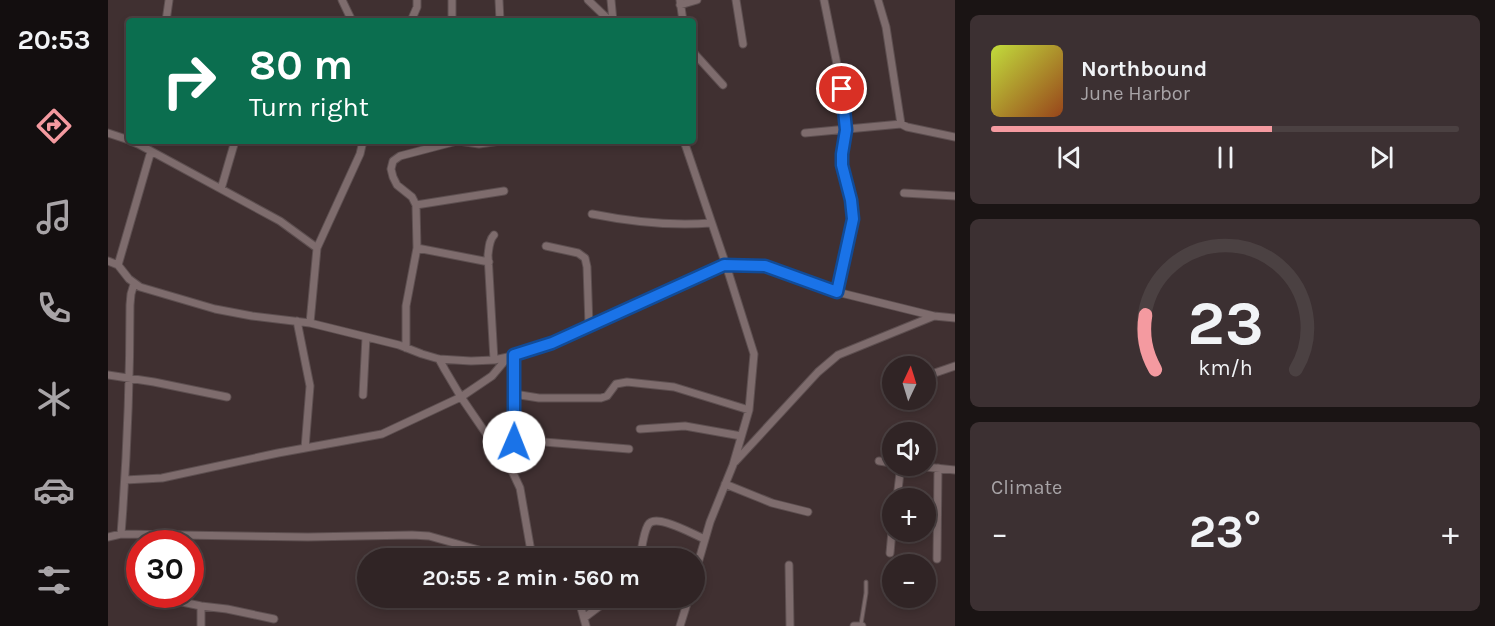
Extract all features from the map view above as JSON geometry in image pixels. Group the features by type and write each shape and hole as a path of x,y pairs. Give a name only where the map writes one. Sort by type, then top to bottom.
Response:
{"street":[{"path":"166,18 169,0"},
{"path":"342,0 351,18"},
{"path":"412,18 417,0"},
{"path":"452,0 452,18"},
{"path":"499,0 500,18"},
{"path":"588,0 609,18"},
{"path":"611,0 612,18"},
{"path":"683,18 680,2 697,0"},
{"path":"736,0 743,44"},
{"path":"824,0 842,89 846,130 842,165 851,200 853,219 837,292"},
{"path":"880,0 901,124"},
{"path":"696,55 723,85"},
{"path":"805,132 901,124 955,137"},
{"path":"108,133 126,139"},
{"path":"138,144 280,221 317,248"},
{"path":"221,189 234,144"},
{"path":"310,323 317,248 360,154 362,144"},
{"path":"406,348 406,306 417,248 416,205 412,197 397,185 391,169 393,161 400,156 446,144"},
{"path":"685,144 754,354 749,410 733,465 710,522 702,548"},
{"path":"118,266 151,151"},
{"path":"416,205 504,191"},
{"path":"904,193 955,196"},
{"path":"592,214 638,222 685,225 711,223"},
{"path":"494,235 490,243 489,262 494,360"},
{"path":"546,246 578,253 585,258 589,326"},
{"path":"417,248 489,262"},
{"path":"108,261 118,266 134,284 215,309 310,323 439,359 494,360 552,343 726,266 765,266 837,292 934,316 955,318"},
{"path":"121,534 130,378 130,305 134,284"},
{"path":"733,465 818,372 838,355 934,316"},
{"path":"297,321 310,386 305,448"},
{"path":"363,395 366,337"},
{"path":"511,356 514,442"},
{"path":"125,480 162,478 382,434 461,397 492,376 511,356"},
{"path":"439,359 461,397 513,473 520,488 531,548"},
{"path":"936,373 955,366"},
{"path":"108,375 227,397"},
{"path":"514,394 539,398 601,398 607,396 616,384 627,382 674,387 749,410"},
{"path":"640,429 685,426 741,436"},
{"path":"497,449 514,442 532,441 629,450"},
{"path":"937,560 938,468 955,470"},
{"path":"725,484 772,503 808,512"},
{"path":"642,548 648,523 653,520 663,521 705,539"},
{"path":"108,537 121,534 308,537 412,535 429,536 472,548"},
{"path":"890,553 891,542"},
{"path":"789,565 790,626"},
{"path":"204,606 274,619"},
{"path":"201,608 201,626"},
{"path":"581,608 586,626"},
{"path":"584,618 597,608"},
{"path":"680,626 686,608"},
{"path":"854,626 861,626"}],"lane":[{"path":"861,626 866,582"}],"route":[{"path":"514,442 514,355 552,343 724,265 765,266 837,292 853,219 851,200 842,165 846,130 842,89"}]}
